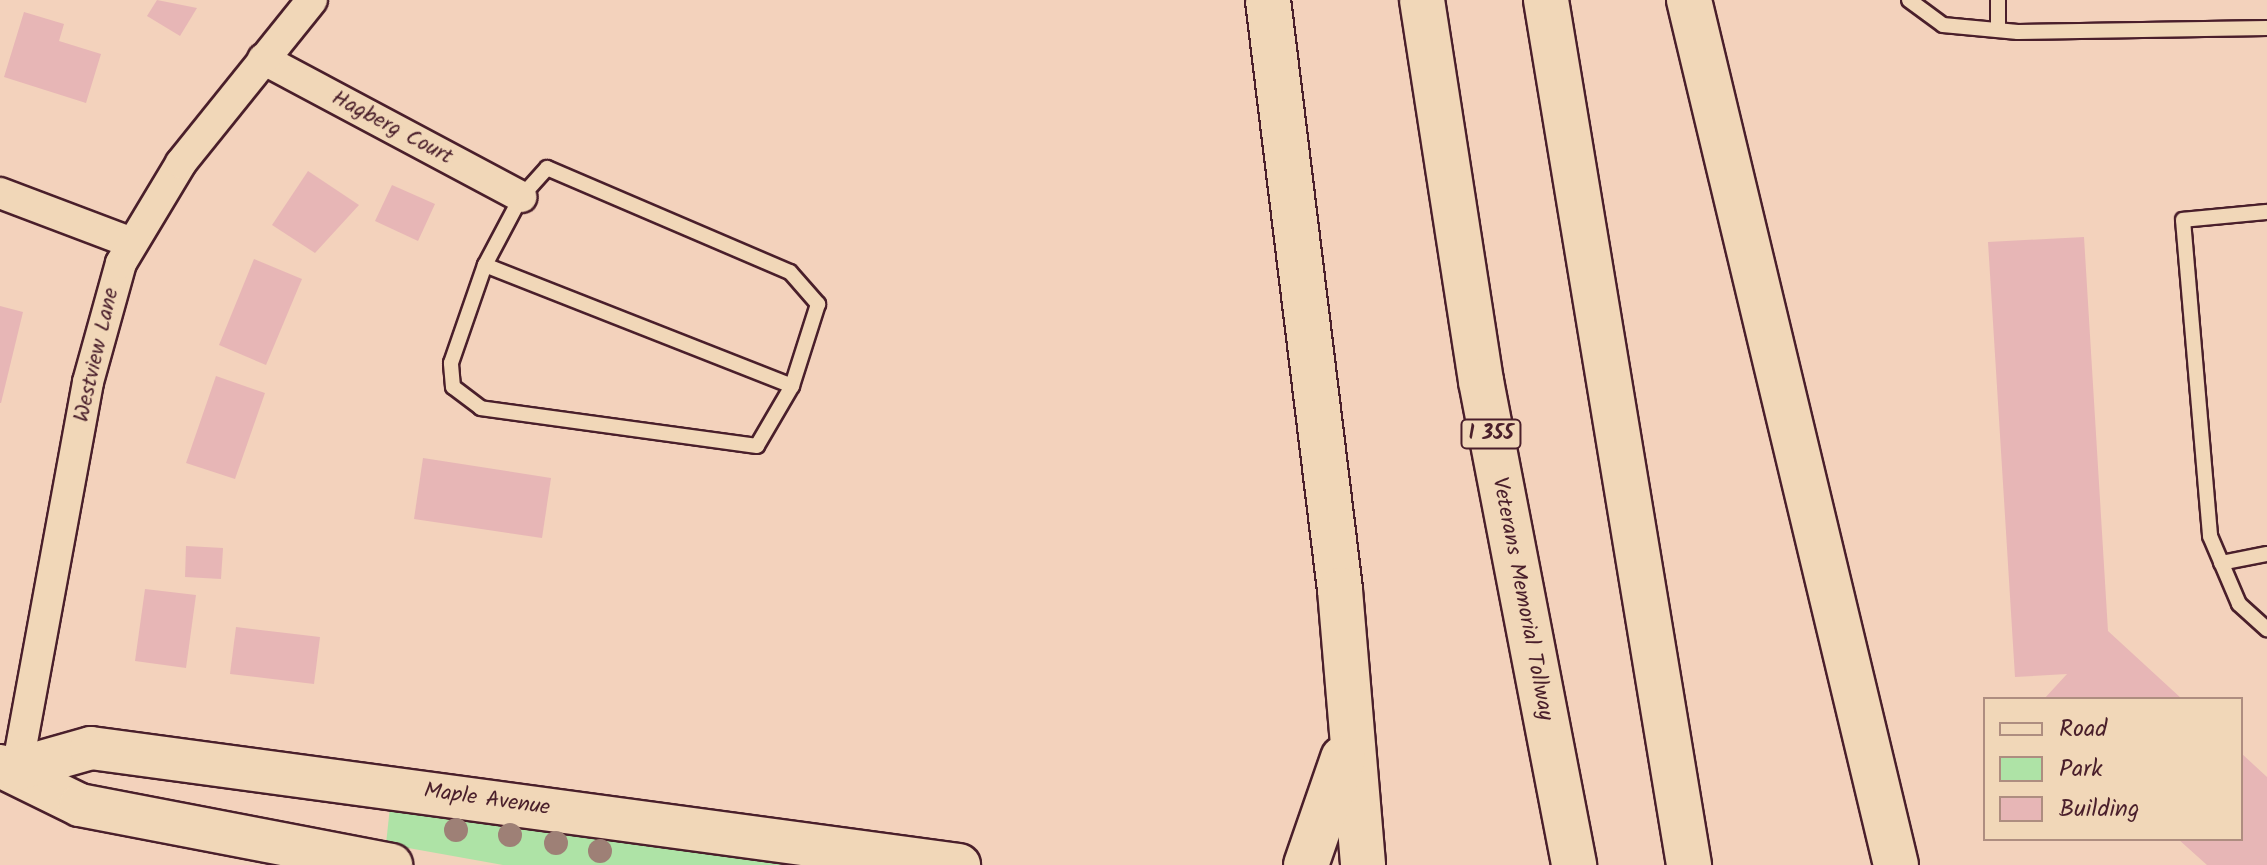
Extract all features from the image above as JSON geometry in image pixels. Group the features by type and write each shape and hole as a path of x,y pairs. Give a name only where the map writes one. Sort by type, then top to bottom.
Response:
{"highway":[{"path":"1268,0 1340,590 1349,737 1363,865"},
{"name":"Veterans Memorial Tollway","path":"1422,0 1481,381 1574,865"},
{"path":"1546,0 1689,865"},
{"path":"1689,0 1896,865"},
{"path":"1306,865 1349,737"}],"main road":[{"name":"Maple Avenue","path":"8,767 91,748 959,865"},
{"path":"8,767 80,805 391,865"}],"street":[{"name":"Westview Lane","path":"8,767 88,382 130,242 263,59 312,0"},
{"name":"Hagberg Court","path":"263,59 521,197"},
{"path":"0,193 130,242"}],"lane":[{"path":"1909,0 1943,25 1998,30 2267,28"},
{"path":"1998,0 1998,30"},
{"path":"547,168 790,272 818,304 792,386 757,446 481,408 453,387 451,363 485,265 521,197 547,168"},
{"path":"2267,212 2183,220 2210,536 2239,604 2267,629"},
{"path":"485,265 792,386"},
{"path":"2221,563 2267,554"}],"green space":[{"path":"390,807 815,865 503,865 386,844"}],"building":[{"path":"157,0 197,8 180,36 147,16"},
{"path":"24,12 64,24 59,41 101,54 86,103 4,77"},
{"path":"308,171 359,205 315,253 272,225"},
{"path":"392,185 435,204 418,241 375,221"},
{"path":"2084,237 2108,631 2180,697 2046,697 2067,674 2015,677 1988,242"},
{"path":"254,259 302,279 266,365 219,345"},
{"path":"0,306 23,312 1,403 0,403"},
{"path":"216,376 265,393 235,479 186,463"},
{"path":"423,458 551,478 542,538 414,519"},
{"path":"186,546 223,548 221,579 185,577"},
{"path":"145,589 196,595 186,668 135,661"},
{"path":"236,627 320,637 314,684 230,674"},
{"path":"2243,755 2267,777 2267,865 2207,865 2180,841 2243,841"}]}
